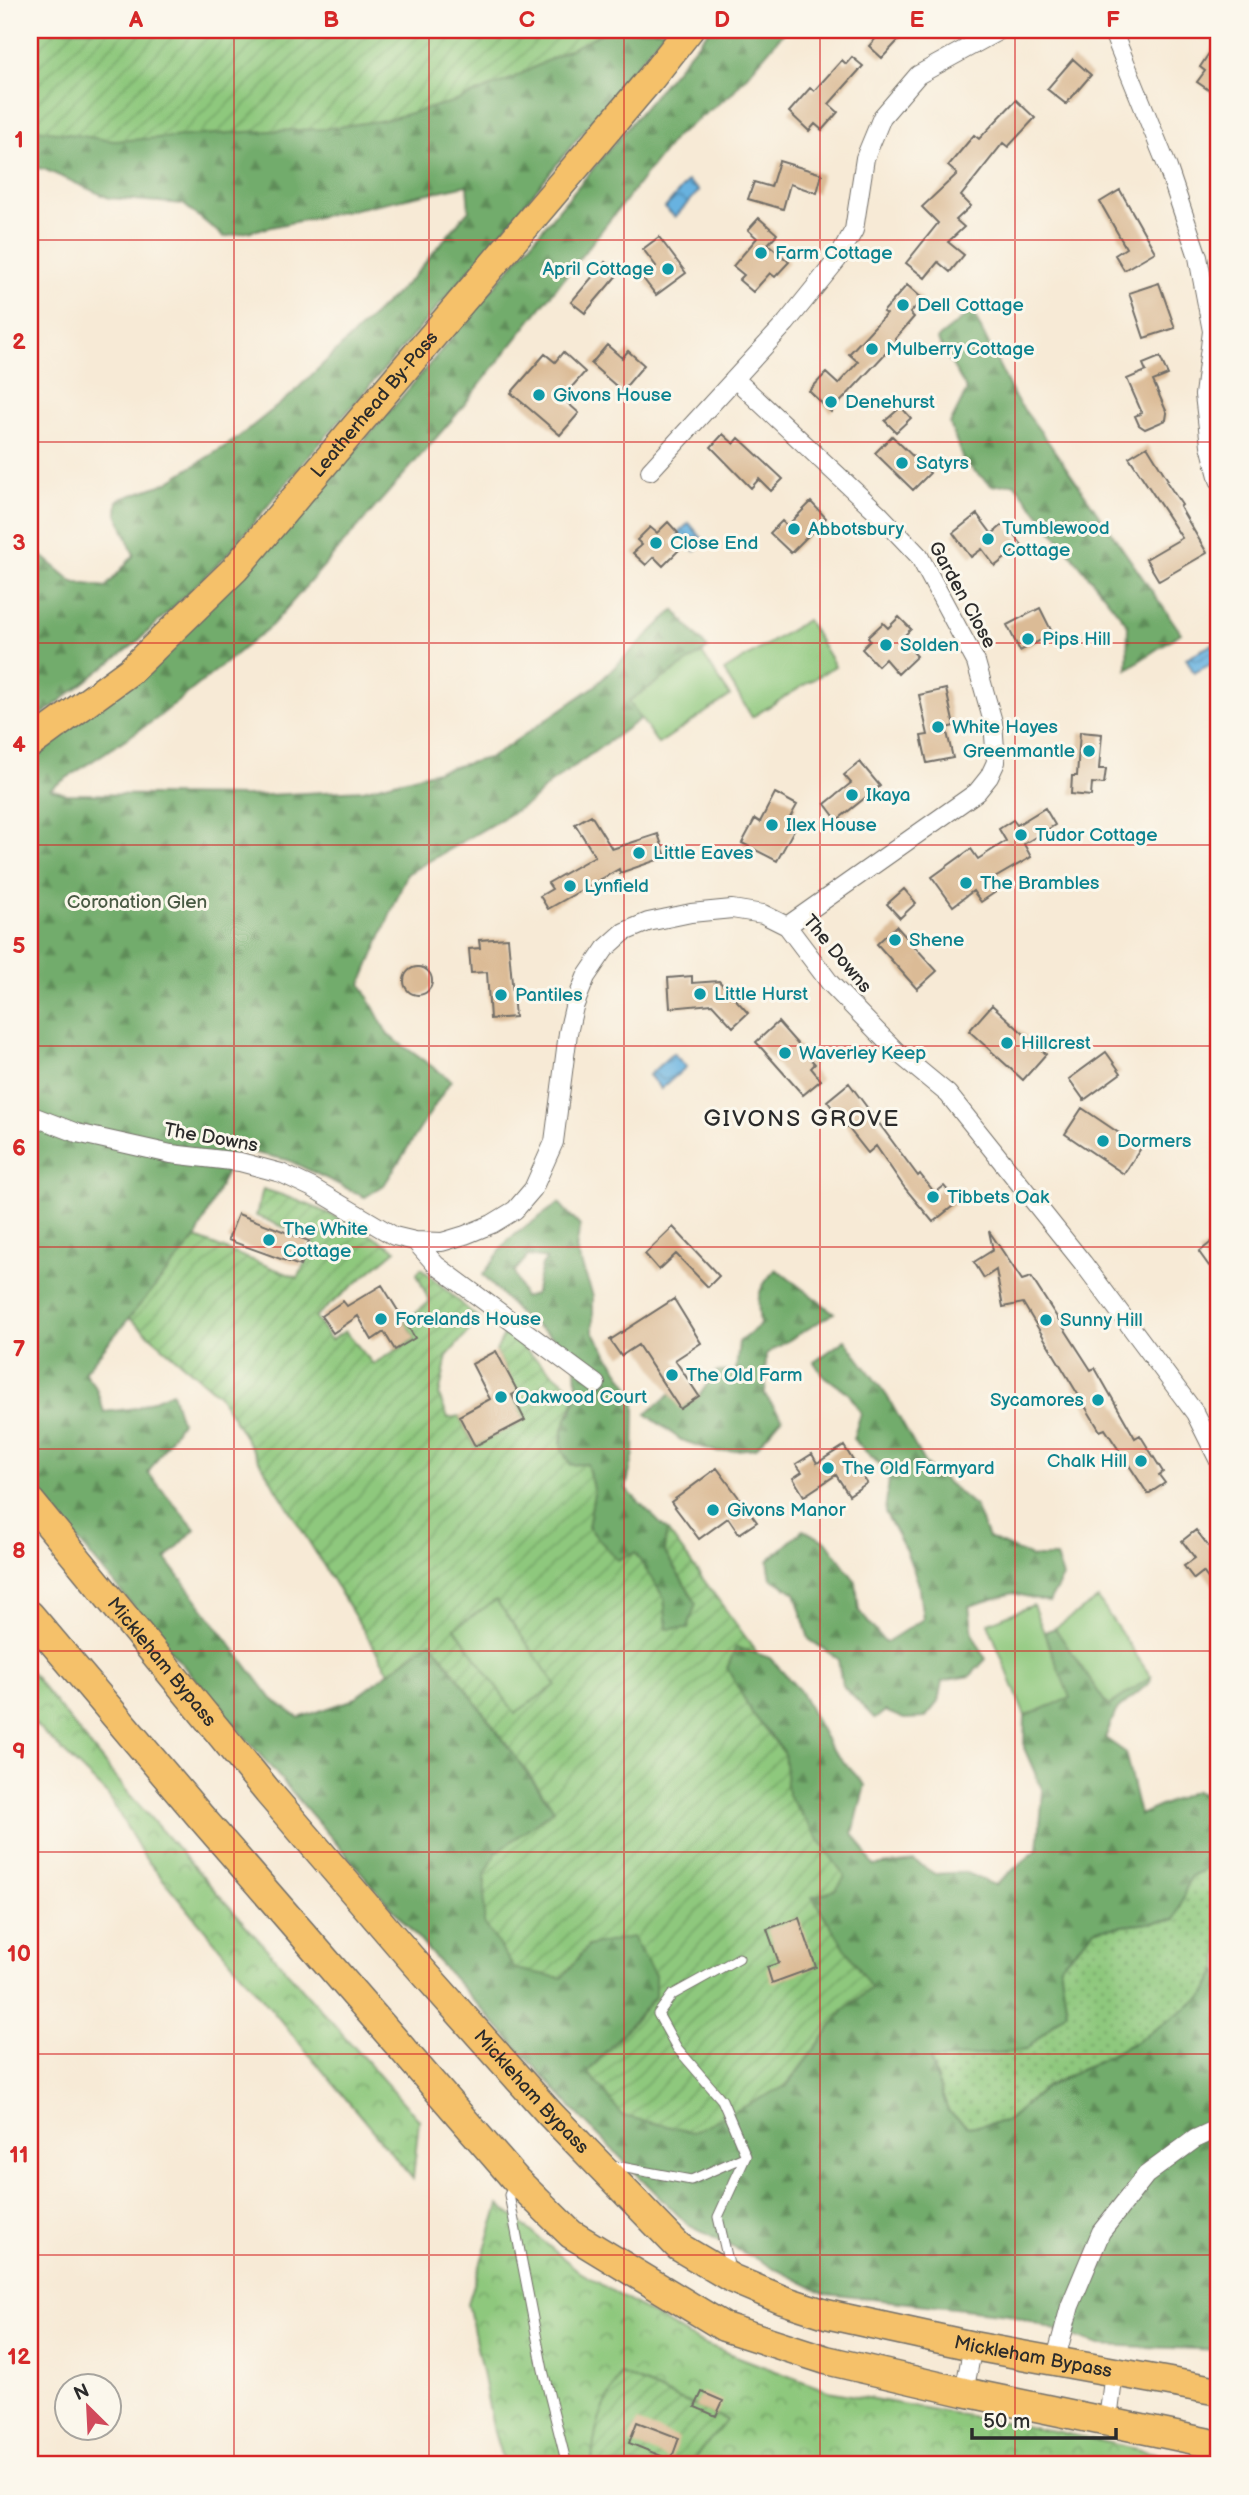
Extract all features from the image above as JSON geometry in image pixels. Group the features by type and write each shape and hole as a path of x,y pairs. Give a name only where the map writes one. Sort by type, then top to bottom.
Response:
{"highway":[{"name":"Leatherhead By-Pass","path":"30,744 130,671 235,569 634,99 689,30"},
{"name":"Mickleham Bypass","path":"30,1501 268,1792 489,2045 596,2162 679,2247 733,2279 826,2314 973,2346 1219,2391"},
{"path":"30,1615 200,1816 516,2180 571,2234 724,2327 826,2360 964,2392 1219,2445"}],"street":[{"path":"650,471 824,280 854,230 865,158 882,117 918,75 1000,30"},
{"path":"1112,30 1168,168 1198,257 1216,331 1204,396 1210,445 1219,480"},
{"name":"Garden Close","path":"735,379 919,555 976,662 993,722 996,762 989,777 977,792 787,926"},
{"name":"The Downs","path":"30,1115 77,1133 172,1154 240,1162 281,1173 313,1188 394,1236 415,1241 442,1242 465,1236 515,1210 533,1189 554,1142 568,1033 574,1007 586,977 605,949 624,932 648,922 732,909 763,914 787,926 830,984 896,1051 948,1094 1075,1253 1195,1413 1219,1461"},
{"name":"The Downs","path":"415,1241 436,1265 596,1384"},
{"path":"1055,2362 1070,2306 1101,2232 1146,2175 1195,2139 1219,2128"},
{"path":"964,2392 973,2346"},
{"path":"1108,2420 1114,2372"}],"lane":[{"path":"733,2279 718,2217 746,2156 722,2100 677,2048 658,2014 672,1995 740,1958"},
{"path":"596,2162 691,2180 746,2156"},
{"path":"516,2180 509,2195 543,2370 567,2465"}],"green space":[{"path":"30,30 608,30 511,79 456,101 385,120 323,129 114,141 30,128"},
{"path":"592,30 665,30 499,236 228,554 136,643 30,724 30,546 73,582 106,587 134,555 117,514 118,500 166,483 235,440 290,396 413,277 469,210 467,185 224,237 183,204 109,198 44,169 30,167 30,115"},
{"name":"Coronation Glen","path":"709,30 786,30 731,94 676,136 456,415 272,625 156,719 50,789 66,794 248,796 363,790 492,757 595,686 674,610 708,649 629,701 640,719 548,785 532,801 407,874 361,984 388,1035 451,1080 384,1185 365,1197 288,1160 237,1149 196,1238 84,1372 96,1388 104,1412 136,1408 172,1392 181,1422 148,1473 195,1529 166,1559 272,1699 299,1718 352,1700 431,1641 554,1810 496,1853 588,1946 632,1936 655,1975 655,1997 588,2072 786,2087 844,2010 870,1988 812,1897 845,1877 787,1795 784,1752 752,1713 727,1668 736,1646 770,1658 800,1691 830,1747 865,1785 853,1833 874,1866 914,1861 935,1874 965,1872 995,1885 1038,1849 1043,1791 1024,1748 1025,1716 1069,1698 1044,1632 1055,1628 1108,1706 1151,1677 1150,1682 1116,1711 1105,1738 1125,1752 1140,1815 1194,1791 1219,1799 1219,1861 1190,1877 1175,1920 1096,1929 1060,1965 1067,2011 1026,2050 930,2060 948,2111 968,2127 1007,2121 1045,2088 1136,2042 1204,1996 1219,1968 1219,2350 1099,2345 1009,2314 826,2294 688,2225 587,2124 435,1958 30,1483 30,754 305,507 397,403"},
{"path":"972,311 1015,398 1181,633 1127,669 1128,625 1014,483 992,486 964,462 950,424 967,390 937,339"},
{"path":"807,620 835,666 752,717 724,671"},
{"path":"702,653 730,696 658,744 629,701"},
{"path":"263,1189 332,1215 396,1250 315,1317 331,1340 345,1331 373,1364 415,1339 405,1322 429,1301 417,1274 421,1268 479,1319 447,1356 439,1396 448,1418 459,1416 475,1446 525,1420 512,1395 517,1392 496,1351 505,1333 577,1393 563,1428 561,1442 570,1465 587,1464 594,1493 588,1527 617,1560 635,1553 664,1598 667,1629 688,1628 696,1603 664,1551 667,1530 758,1654 736,1647 727,1668 752,1713 784,1753 788,1795 845,1877 836,1890 812,1897 871,1988 844,2010 786,2086 693,2132 623,2116 588,2072 655,1997 655,1975 632,1937 588,1946 562,1978 515,1969 484,1923 485,1875 496,1853 554,1809 431,1641 389,1672 219,1395 129,1318 196,1238 298,1278 315,1240 256,1216"},
{"path":"559,1203 580,1226 576,1249 593,1296 593,1332 628,1385 635,1405 634,1453 626,1489 667,1530 664,1551 696,1603 688,1628 667,1629 664,1598 635,1553 617,1560 588,1527 594,1493 587,1464 570,1465 561,1449 564,1422 572,1412 577,1393 576,1353 519,1314 483,1275 509,1239","holes":["528,1256 547,1259 542,1265 535,1294 524,1298 514,1272"]},
{"path":"776,1269 834,1313 766,1354 765,1395 782,1418 756,1448 717,1452 681,1440 646,1414 671,1394 681,1408 699,1396 716,1372 736,1371 739,1342 760,1325 759,1294"},
{"path":"845,1340 887,1396 925,1464 975,1506 988,1538 1032,1557 1056,1557 1063,1577 1049,1602 1013,1593 969,1606 973,1635 986,1659 970,1676 942,1681 938,1702 925,1718 904,1719 885,1711 875,1719 842,1685 838,1659 809,1639 795,1593 771,1578 768,1561 803,1530 826,1541 856,1582 859,1611 885,1643 923,1619 918,1582 906,1551 885,1512 889,1480 881,1466 853,1439 861,1413 849,1394 822,1374 814,1362"},
{"path":"1098,1599 1151,1677 1108,1706 1055,1628"},
{"path":"496,1600 556,1685 515,1713 455,1628"},
{"path":"1033,1605 1070,1698 1025,1716 988,1623"},
{"path":"30,1671 129,1794 419,2120 413,2179 145,1858 108,1795 30,1719"},
{"path":"1219,1861 1219,1968 1204,1996 1136,2042 1045,2087 1007,2121 968,2127 948,2111 930,2059 973,2054 1096,1929 1174,1920 1190,1876"},
{"path":"499,2205 580,2272 697,2341 828,2391 1059,2432 1209,2465 504,2465 494,2432 468,2303"},
{"path":"621,2374 727,2420 696,2456 696,2465 592,2465 594,2440 600,2418"}],"water":[{"path":"688,181 699,191 675,217 665,208"},
{"path":"689,523 705,542 695,551 678,533"},
{"path":"1213,644 1219,660 1194,673 1186,658"},
{"path":"673,1053 686,1067 661,1089 649,1075"}],"building":[{"path":"883,30 908,30 882,58 869,46"},
{"path":"1219,38 1219,97 1197,82 1205,71 1200,67"},
{"path":"852,57 863,66 829,104 838,112 822,130 815,124 809,131 789,112 810,88 814,91 842,60 846,64"},
{"path":"1073,59 1091,75 1066,104 1047,89"},
{"path":"1016,100 1035,118 1008,147 1003,143 961,196 971,206 956,220 964,227 948,242 964,255 950,272 938,262 925,278 906,263 938,223 922,207 957,174 948,166 974,135 979,139"},
{"path":"779,161 822,174 817,193 790,184 783,209 748,199 754,182 771,187"},
{"path":"1120,190 1155,252 1124,270 1115,255 1126,248 1100,202"},
{"name":"Farm Cottage","path":"759,218 777,234 768,244 789,262 775,277 770,273 753,292 739,280 744,275 733,266 757,238 748,230"},
{"name":"April Cottage","path":"659,237 686,273 656,295 642,277 656,266 643,249"},
{"path":"605,262 618,274 585,313 571,302"},
{"path":"1159,283 1175,328 1144,338 1129,293"},
{"path":"907,285 923,299 910,313 914,317 895,339 897,341 831,412 809,391 826,373 838,384 858,362 849,354 886,314 883,312"},
{"path":"607,345 622,358 628,351 644,365 622,391 591,364"},
{"name":"Givons House","path":"563,352 585,372 562,398 579,413 560,435 511,393 545,354 555,362"},
{"path":"1160,357 1168,375 1153,381 1167,413 1166,420 1145,429 1139,425 1135,416 1142,413 1127,379 1146,371 1143,364"},
{"path":"901,407 911,418 896,432 885,421"},
{"path":"723,434 734,444 739,438 783,479 771,491 759,479 751,488 711,447"},
{"name":"Satyrs","path":"892,436 930,473 913,490 875,453"},
{"path":"1147,446 1207,553 1159,581 1146,559 1182,538 1129,457"},
{"name":"Abbotsbury","path":"811,502 826,518 791,553 770,533 782,521 787,526"},
{"name":"Tumblewood Cottage","path":"977,514 992,534 1005,523 1022,545 995,566 982,549 971,557 953,533"},
{"name":"Close End","path":"668,522 678,533 671,542 679,550 663,566 654,557 646,565 633,553 642,545 637,540 650,527 657,533"},
{"name":"Pips Hill","path":"1040,608 1053,634 1020,651 1007,625"},
{"name":"Solden","path":"899,617 911,629 901,639 917,656 898,674 885,659 878,666 862,649 870,641 868,637 883,623 888,628"},
{"name":"White Hayes","path":"946,689 954,726 946,728 953,758 927,763 921,736 928,735 919,695"},
{"name":"Greenmantle","path":"1080,732 1102,734 1099,769 1106,769 1104,784 1092,783 1091,796 1071,794 1072,776 1077,776"},
{"name":"Ikaya","path":"860,762 880,786 837,820 825,804 851,783 844,775"},
{"name":"Ilex House","path":"775,793 797,805 788,821 795,828 777,861 742,843 755,819 760,822"},
{"path":"1045,808 1055,825 1024,844 1031,857 993,879 1000,889 981,902 973,891 953,906 932,877 971,849 978,859 1006,841 999,829 1013,820 1017,825"},
{"path":"591,815 612,849 658,834 666,857 620,873 619,869 548,909 540,896 552,889 548,883 595,856 575,824"},
{"path":"904,889 916,903 900,918 887,904"},
{"name":"Shene","path":"896,926 937,971 917,989 877,944"},
{"name":"Pantiles","path":"508,938 515,1017 490,1019 487,972 471,973 469,949 480,948 479,940"},
{"path":"418,967 428,971 432,981 428,991 418,995 408,991 404,981 408,971"},
{"name":"Little Hurst","path":"692,976 692,983 719,981 748,1013 733,1027 712,1004 670,1008 668,978"},
{"name":"Hillcrest","path":"992,1005 1046,1054 1023,1080 969,1031"},
{"name":"Waverley Keep","path":"778,1022 815,1064 811,1068 821,1080 803,1095 756,1042"},
{"path":"1106,1052 1121,1073 1084,1100 1069,1079"},
{"path":"849,1083 918,1176 920,1174 935,1193 944,1186 958,1202 933,1222 904,1187 876,1146 868,1153 827,1101"},
{"name":"Dormers","path":"1082,1108 1141,1148 1124,1174 1065,1134"},
{"name":"The White Cottage","path":"238,1214 309,1241 300,1266 228,1240"},
{"path":"673,1227 719,1276 708,1287 676,1254 659,1270 645,1254"},
{"path":"989,1231 1022,1280 1031,1277 1091,1370 1095,1368 1135,1438 1140,1435 1163,1472 1159,1475 1165,1483 1148,1494 1105,1429 1100,1431 1023,1303 1003,1307 996,1270 984,1278 974,1262 993,1250"},
{"path":"1219,1236 1219,1257 1209,1266 1199,1252"},
{"name":"Forelands House","path":"382,1285 415,1338 395,1350 384,1332 372,1340 358,1316 333,1333 321,1316 343,1301 347,1306"},
{"name":"The Old Farm","path":"674,1299 701,1343 675,1360 699,1396 680,1409 638,1345 621,1356 610,1340"},
{"name":"Oakwood Court","path":"496,1351 518,1392 512,1395 525,1420 475,1446 459,1416 490,1399 472,1364"},
{"name":"The Old Farmyard","path":"844,1446 867,1483 849,1495 836,1475 804,1496 793,1478 802,1472 796,1464 812,1454 817,1463"},
{"name":"Givons Manor","path":"717,1468 757,1522 739,1534 728,1518 699,1539 671,1502"},
{"path":"1196,1530 1219,1560 1219,1593 1203,1572 1194,1579 1184,1566 1195,1558 1182,1541"},
{"path":"799,1918 816,1967 772,1983 767,1967 779,1963 767,1929"},
{"path":"702,2392 723,2401 716,2416 695,2407"},
{"path":"637,2422 679,2438 671,2460 629,2443"}],"place":[{"name":"Farm Cottage","path":"761,253"},
{"name":"April Cottage","path":"668,269"},
{"name":"Dell Cottage","path":"903,305"},
{"name":"Mulberry Cottage","path":"872,349"},
{"name":"Givons House","path":"539,395"},
{"name":"Denehurst","path":"831,402"},
{"name":"Satyrs","path":"902,463"},
{"name":"Abbotsbury","path":"794,529"},
{"name":"Tumblewood Cottage","path":"988,539"},
{"name":"Close End","path":"656,543"},
{"name":"Pips Hill","path":"1028,639"},
{"name":"Solden","path":"886,645"},
{"name":"White Hayes","path":"938,727"},
{"name":"Greenmantle","path":"1089,751"},
{"name":"Ikaya","path":"852,795"},
{"name":"Ilex House","path":"772,825"},
{"name":"Tudor Cottage","path":"1021,835"},
{"name":"Little Eaves","path":"639,853"},
{"name":"The Brambles","path":"966,883"},
{"name":"Lynfield","path":"570,886"},
{"name":"Shene","path":"895,940"},
{"name":"Little Hurst","path":"700,994"},
{"name":"Pantiles","path":"501,995"},
{"name":"Hillcrest","path":"1007,1043"},
{"name":"Waverley Keep","path":"785,1053"},
{"name":"Dormers","path":"1103,1141"},
{"name":"Tibbets Oak","path":"933,1197"},
{"name":"The White Cottage","path":"269,1240"},
{"name":"Forelands House","path":"381,1319"},
{"name":"Sunny Hill","path":"1046,1320"},
{"name":"The Old Farm","path":"672,1375"},
{"name":"Oakwood Court","path":"501,1397"},
{"name":"Sycamores","path":"1098,1400"},
{"name":"Chalk Hill","path":"1141,1461"},
{"name":"The Old Farmyard","path":"828,1468"},
{"name":"Givons Manor","path":"713,1510"}],"district":[{"name":"GIVONS GROVE","path":"802,1119"}]}
